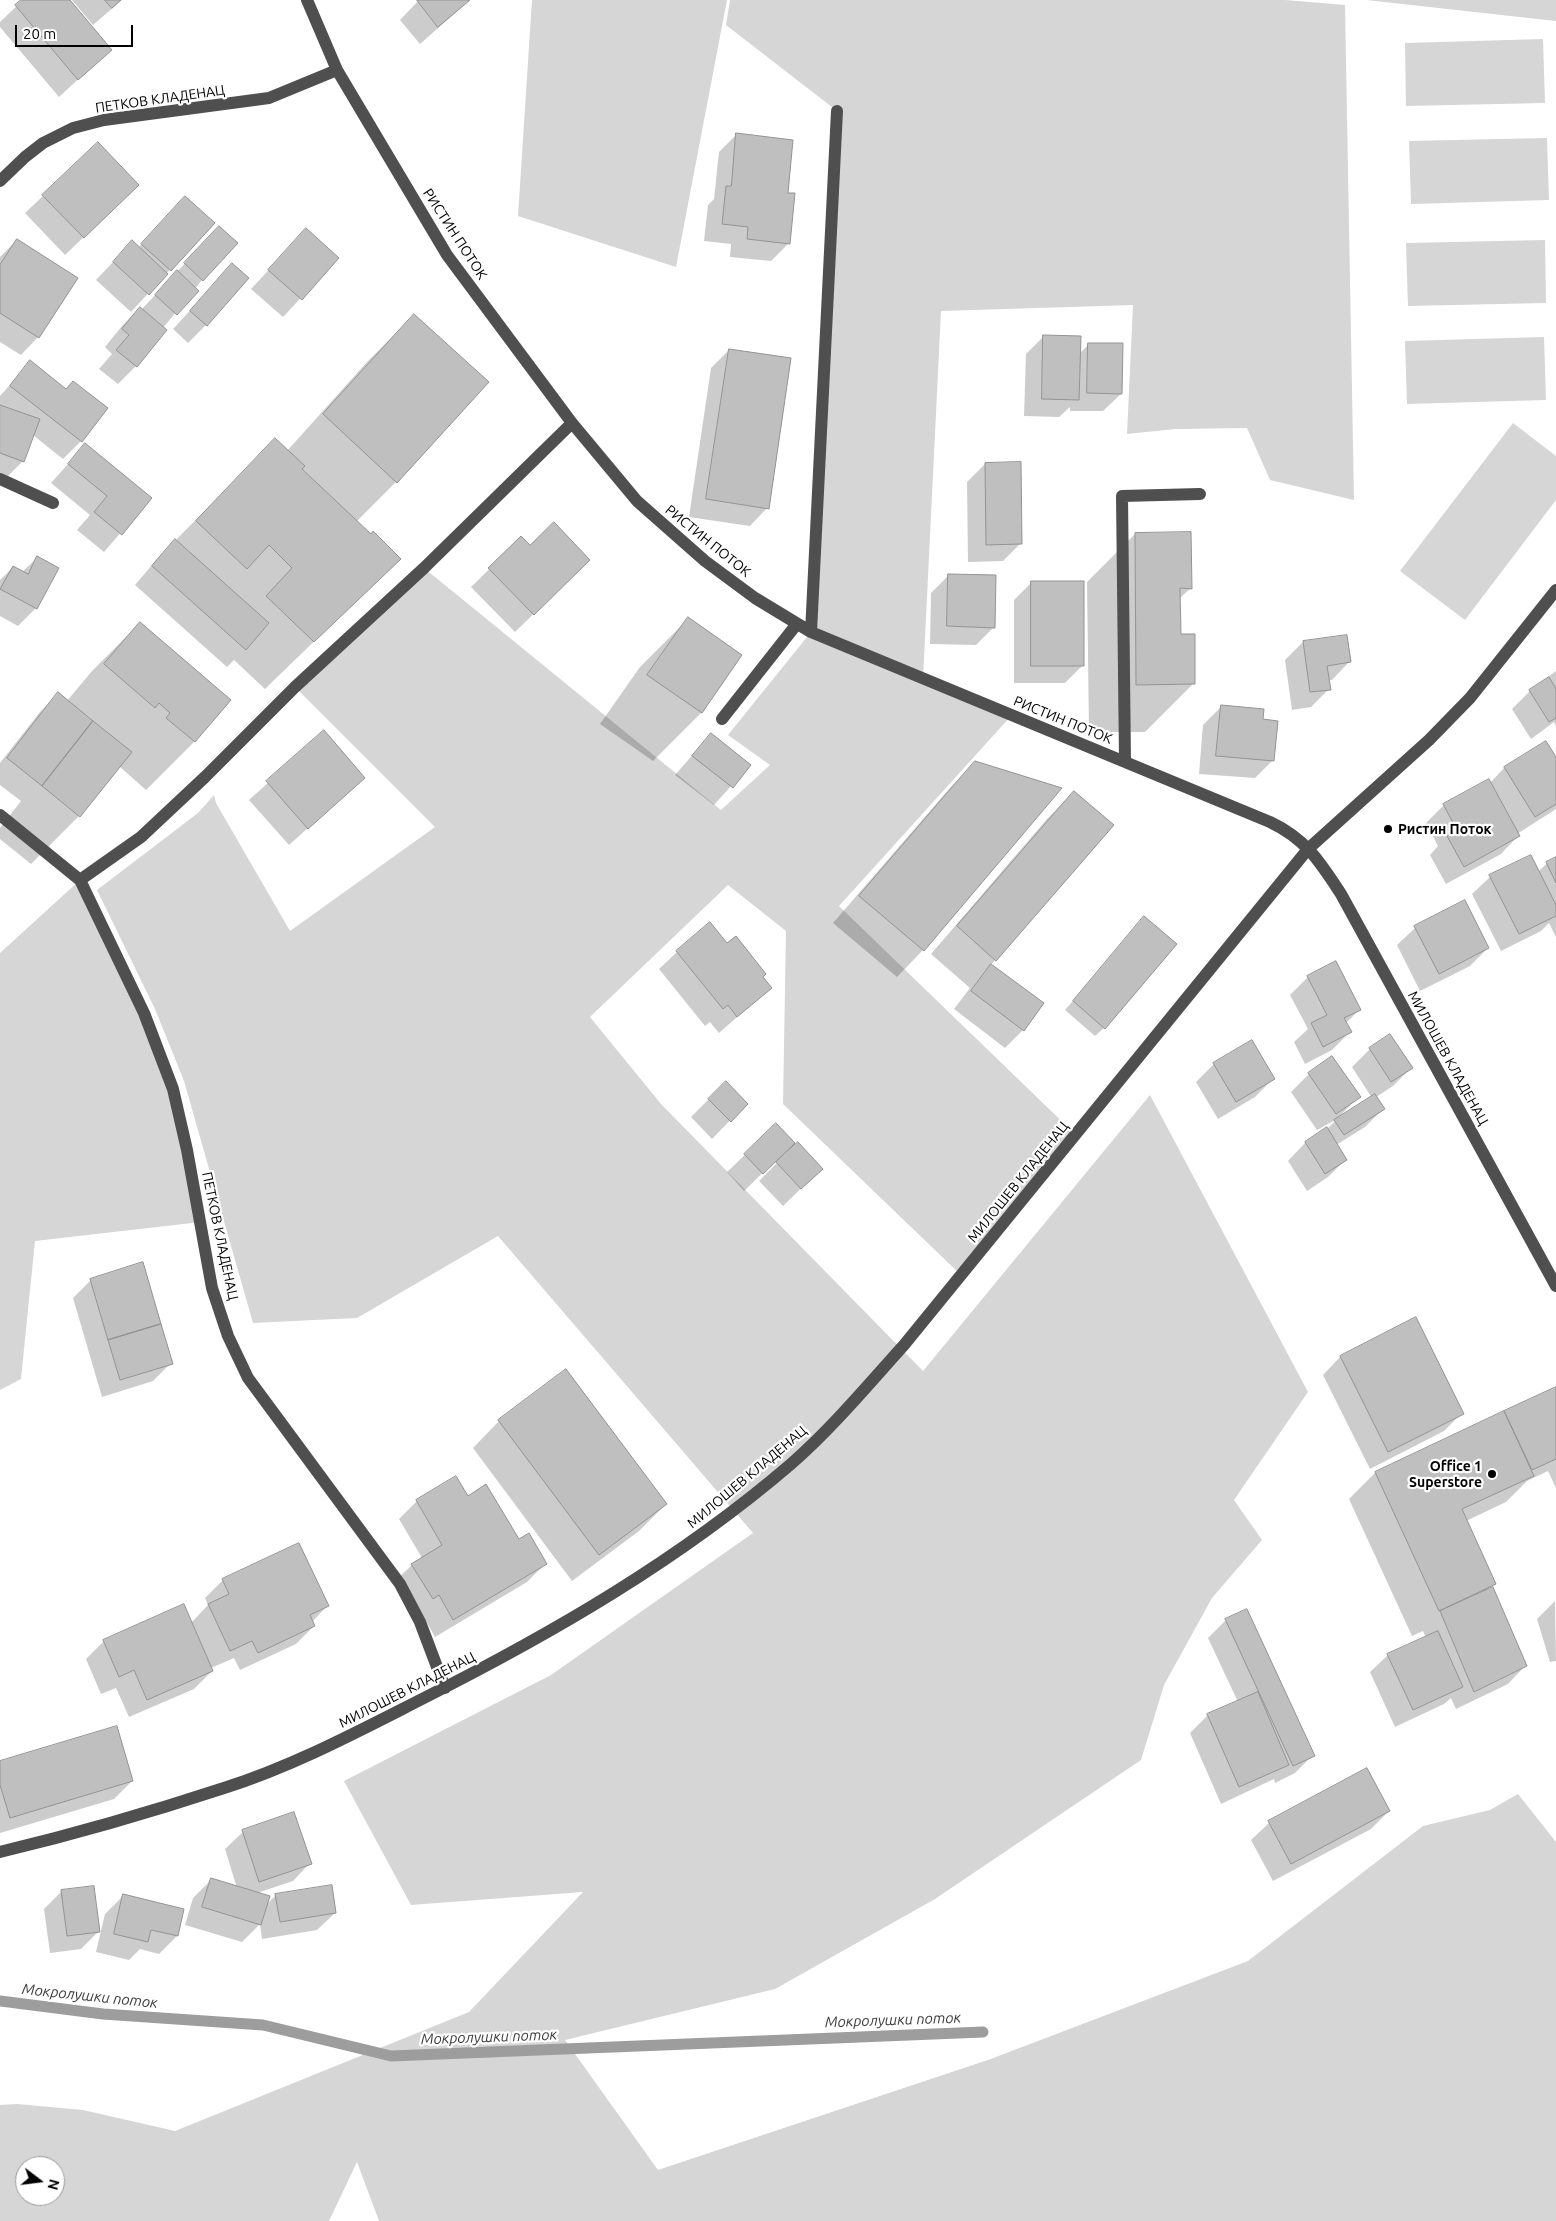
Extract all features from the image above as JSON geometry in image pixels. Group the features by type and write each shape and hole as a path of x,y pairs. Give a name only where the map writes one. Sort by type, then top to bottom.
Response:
{"street":[{"name":"РИСТИН ПОТОК","path":"307,0 337,70 447,254 572,424 643,507 705,562 796,625 1270,822 1290,832 1308,849"},
{"name":"ПЕТКОВ КЛАДЕНАЦ","path":"0,181 43,142 73,128 104,120 269,98 337,70"},
{"path":"811,632 837,111"},
{"path":"80,880 141,836 198,784 295,687 424,568 572,424"},
{"path":"0,479 53,503"},
{"path":"1125,762 1122,496 1200,494"},
{"name":"МИЛОШЕВ КЛАДЕНАЦ","path":"0,1852 226,1788 328,1747 535,1641 610,1597 713,1527 800,1456 832,1424 910,1338 1308,849 1429,740 1470,698 1556,590"},
{"path":"722,720 796,625"},
{"name":"ПЕТКОВ КЛАДЕНАЦ","path":"0,815 80,880 144,1013 173,1089 187,1150 212,1288 228,1336 248,1378 400,1584 420,1622 445,1688"},
{"name":"МИЛОШЕВ КЛАДЕНАЦ","path":"1308,849 1341,894 1556,1286"}],"shaded area":[{"path":"532,0 727,0 676,267 518,216"},
{"path":"730,0 1285,0 1345,5 1354,500 1270,480 1247,428 1175,429 1127,434 1133,305 941,311 923,679 1011,716 839,906 1076,1135 962,1276 783,1104 786,931 728,885 590,1017 661,1104 923,1371 1150,1095 1308,1392 1234,1500 1262,1540 1212,1598 1164,1685 1141,1760 935,1899 775,1989 565,2040 658,2170 988,2060 1248,1961 1423,1826 1490,1810 1518,1794 1556,1842 1556,2221 379,2221 357,2162 329,2221 0,2221 0,2105 17,2104 83,2110 175,2131 469,2012 583,1892 411,1905 344,1781 551,1675 753,1533 498,1236 357,1318 253,1323 184,1081 155,1009 97,890 198,813 214,795 216,803 290,931 435,827 295,687 424,568 721,810 770,765 728,735 811,632 837,111 726,25"},
{"path":"1366,0 1556,0 1556,21"},
{"path":"1543,39 1545,103 1406,106 1405,43"},
{"path":"1547,138 1549,200 1411,204 1409,141"},
{"path":"1545,240 1546,303 1408,306 1406,243"},
{"path":"1544,337 1546,400 1407,404 1405,341"},
{"path":"1513,423 1556,456 1556,500 1465,620 1400,571"},
{"path":"80,880 173,1089 201,1222 35,1241 21,1379 0,1390 0,953"}],"building":[{"path":"21,0 70,0 112,50 78,80 15,5"},
{"path":"105,0 121,0 112,8"},
{"path":"417,0 470,0 438,27"},
{"path":"736,133 793,140 788,193 795,193 790,244 747,239 748,227 722,224 726,186 731,186"},
{"path":"98,142 139,185 84,238 42,195"},
{"path":"185,196 215,223 171,271 141,244"},
{"path":"219,226 238,243 203,281 184,263"},
{"path":"306,228 339,258 302,300 268,270"},
{"path":"17,239 78,278 39,338 0,313 0,265"},
{"path":"132,240 168,274 149,295 113,262"},
{"path":"232,263 249,278 207,326 190,311"},
{"path":"177,270 199,291 177,315 155,295"},
{"path":"140,307 167,330 137,367 116,350 129,335 122,329"},
{"path":"414,314 489,382 397,483 323,414"},
{"path":"1043,335 1081,336 1079,400 1042,399"},
{"path":"1088,343 1123,343 1122,394 1087,393"},
{"path":"729,349 791,358 769,509 706,499"},
{"path":"30,360 66,389 73,381 108,408 82,442 10,386"},
{"path":"0,405 40,419 24,462 0,453"},
{"path":"275,438 305,466 302,469 371,534 373,531 401,559 314,642 266,596 292,568 269,545 247,569 196,521"},
{"path":"85,443 152,498 122,535 94,512 107,496 68,464"},
{"path":"1021,462 1022,544 986,545 985,463"},
{"path":"554,522 590,560 534,615 488,568 521,536 530,545"},
{"path":"1191,532 1192,589 1180,588 1181,634 1195,634 1195,684 1136,685 1135,533"},
{"path":"175,539 269,623 246,650 152,566"},
{"path":"37,556 59,568 37,609 0,589 13,566 28,574"},
{"path":"948,574 996,575 995,628 947,626"},
{"path":"1031,581 1084,581 1084,666 1031,666"},
{"path":"688,617 742,655 702,713 647,675"},
{"path":"140,622 231,700 195,742 166,718 170,713 159,703 155,708 104,664"},
{"path":"1347,635 1351,662 1327,666 1331,690 1310,692 1303,641"},
{"path":"1549,677 1556,689 1556,718 1549,722 1529,690"},
{"path":"58,692 93,721 42,786 7,758"},
{"path":"1221,705 1264,709 1263,719 1278,721 1274,761 1216,756"},
{"path":"93,721 132,752 80,817 42,786"},
{"path":"324,730 365,778 308,829 266,781"},
{"path":"711,733 751,765 733,788 692,756"},
{"path":"1546,741 1556,757 1556,804 1535,817 1504,767"},
{"path":"975,761 1062,788 924,951 859,896"},
{"path":"1489,779 1520,836 1464,867 1447,836 1457,830 1443,804"},
{"path":"1074,791 1114,825 996,961 957,926"},
{"path":"1531,855 1556,905 1556,916 1519,934 1489,875"},
{"path":"1556,857 1556,883 1546,862"},
{"path":"1465,900 1489,948 1439,974 1414,926"},
{"path":"1144,916 1177,944 1105,1029 1073,1001"},
{"path":"710,922 727,943 736,936 766,974 763,977 772,988 737,1017 728,1005 723,1009 676,951"},
{"path":"1336,961 1361,1010 1344,1018 1352,1032 1323,1047 1311,1023 1327,1015 1307,976"},
{"path":"991,964 1044,1003 1024,1031 971,991"},
{"path":"1390,1034 1413,1068 1391,1082 1369,1048"},
{"path":"1252,1040 1275,1079 1236,1102 1213,1063"},
{"path":"1332,1056 1361,1097 1336,1114 1308,1073"},
{"path":"726,1081 748,1104 731,1122 708,1099"},
{"path":"1375,1094 1385,1109 1344,1135 1334,1120"},
{"path":"776,1123 795,1143 763,1174 744,1154"},
{"path":"1327,1127 1347,1160 1325,1174 1305,1142"},
{"path":"798,1142 823,1169 801,1189 776,1162"},
{"path":"143,1262 161,1324 108,1340 90,1279"},
{"path":"1416,1317 1464,1414 1388,1452 1340,1356"},
{"path":"161,1324 173,1364 120,1380 108,1340"},
{"path":"566,1369 667,1504 599,1555 498,1420"},
{"path":"1556,1387 1556,1459 1532,1470 1504,1411"},
{"path":"1504,1411 1534,1476 1462,1509 1496,1584 1439,1611 1375,1472"},
{"path":"456,1476 468,1496 486,1484 519,1539 529,1533 547,1564 453,1620 439,1595 433,1599 411,1564 442,1545 416,1500"},
{"path":"299,1543 329,1606 310,1615 315,1626 258,1653 252,1641 230,1651 208,1604 229,1594 222,1579"},
{"path":"1493,1587 1527,1666 1474,1692 1440,1611"},
{"path":"184,1604 213,1671 147,1700 134,1670 119,1677 103,1640"},
{"path":"1247,1609 1315,1756 1293,1766 1225,1619"},
{"path":"1438,1631 1463,1687 1413,1710 1387,1654"},
{"path":"1258,1692 1289,1765 1239,1787 1207,1714"},
{"path":"117,1726 133,1781 10,1818 0,1785 0,1761"},
{"path":"1367,1768 1390,1811 1291,1864 1268,1821"},
{"path":"294,1812 312,1864 259,1882 242,1830"},
{"path":"211,1878 270,1896 261,1925 202,1907"},
{"path":"332,1885 336,1913 280,1922 275,1894"},
{"path":"94,1886 100,1932 67,1936 61,1890"},
{"path":"123,1894 184,1909 178,1936 151,1930 148,1942 114,1934"}],"waterway":[{"name":"Мокролушки поток","path":"0,2001 103,2014 263,2025 391,2056 983,2032"}],"place":[{"name":"Ристин Поток","path":"1388,829"},
{"name":"Office 1 Superstore","path":"1492,1474"}]}
